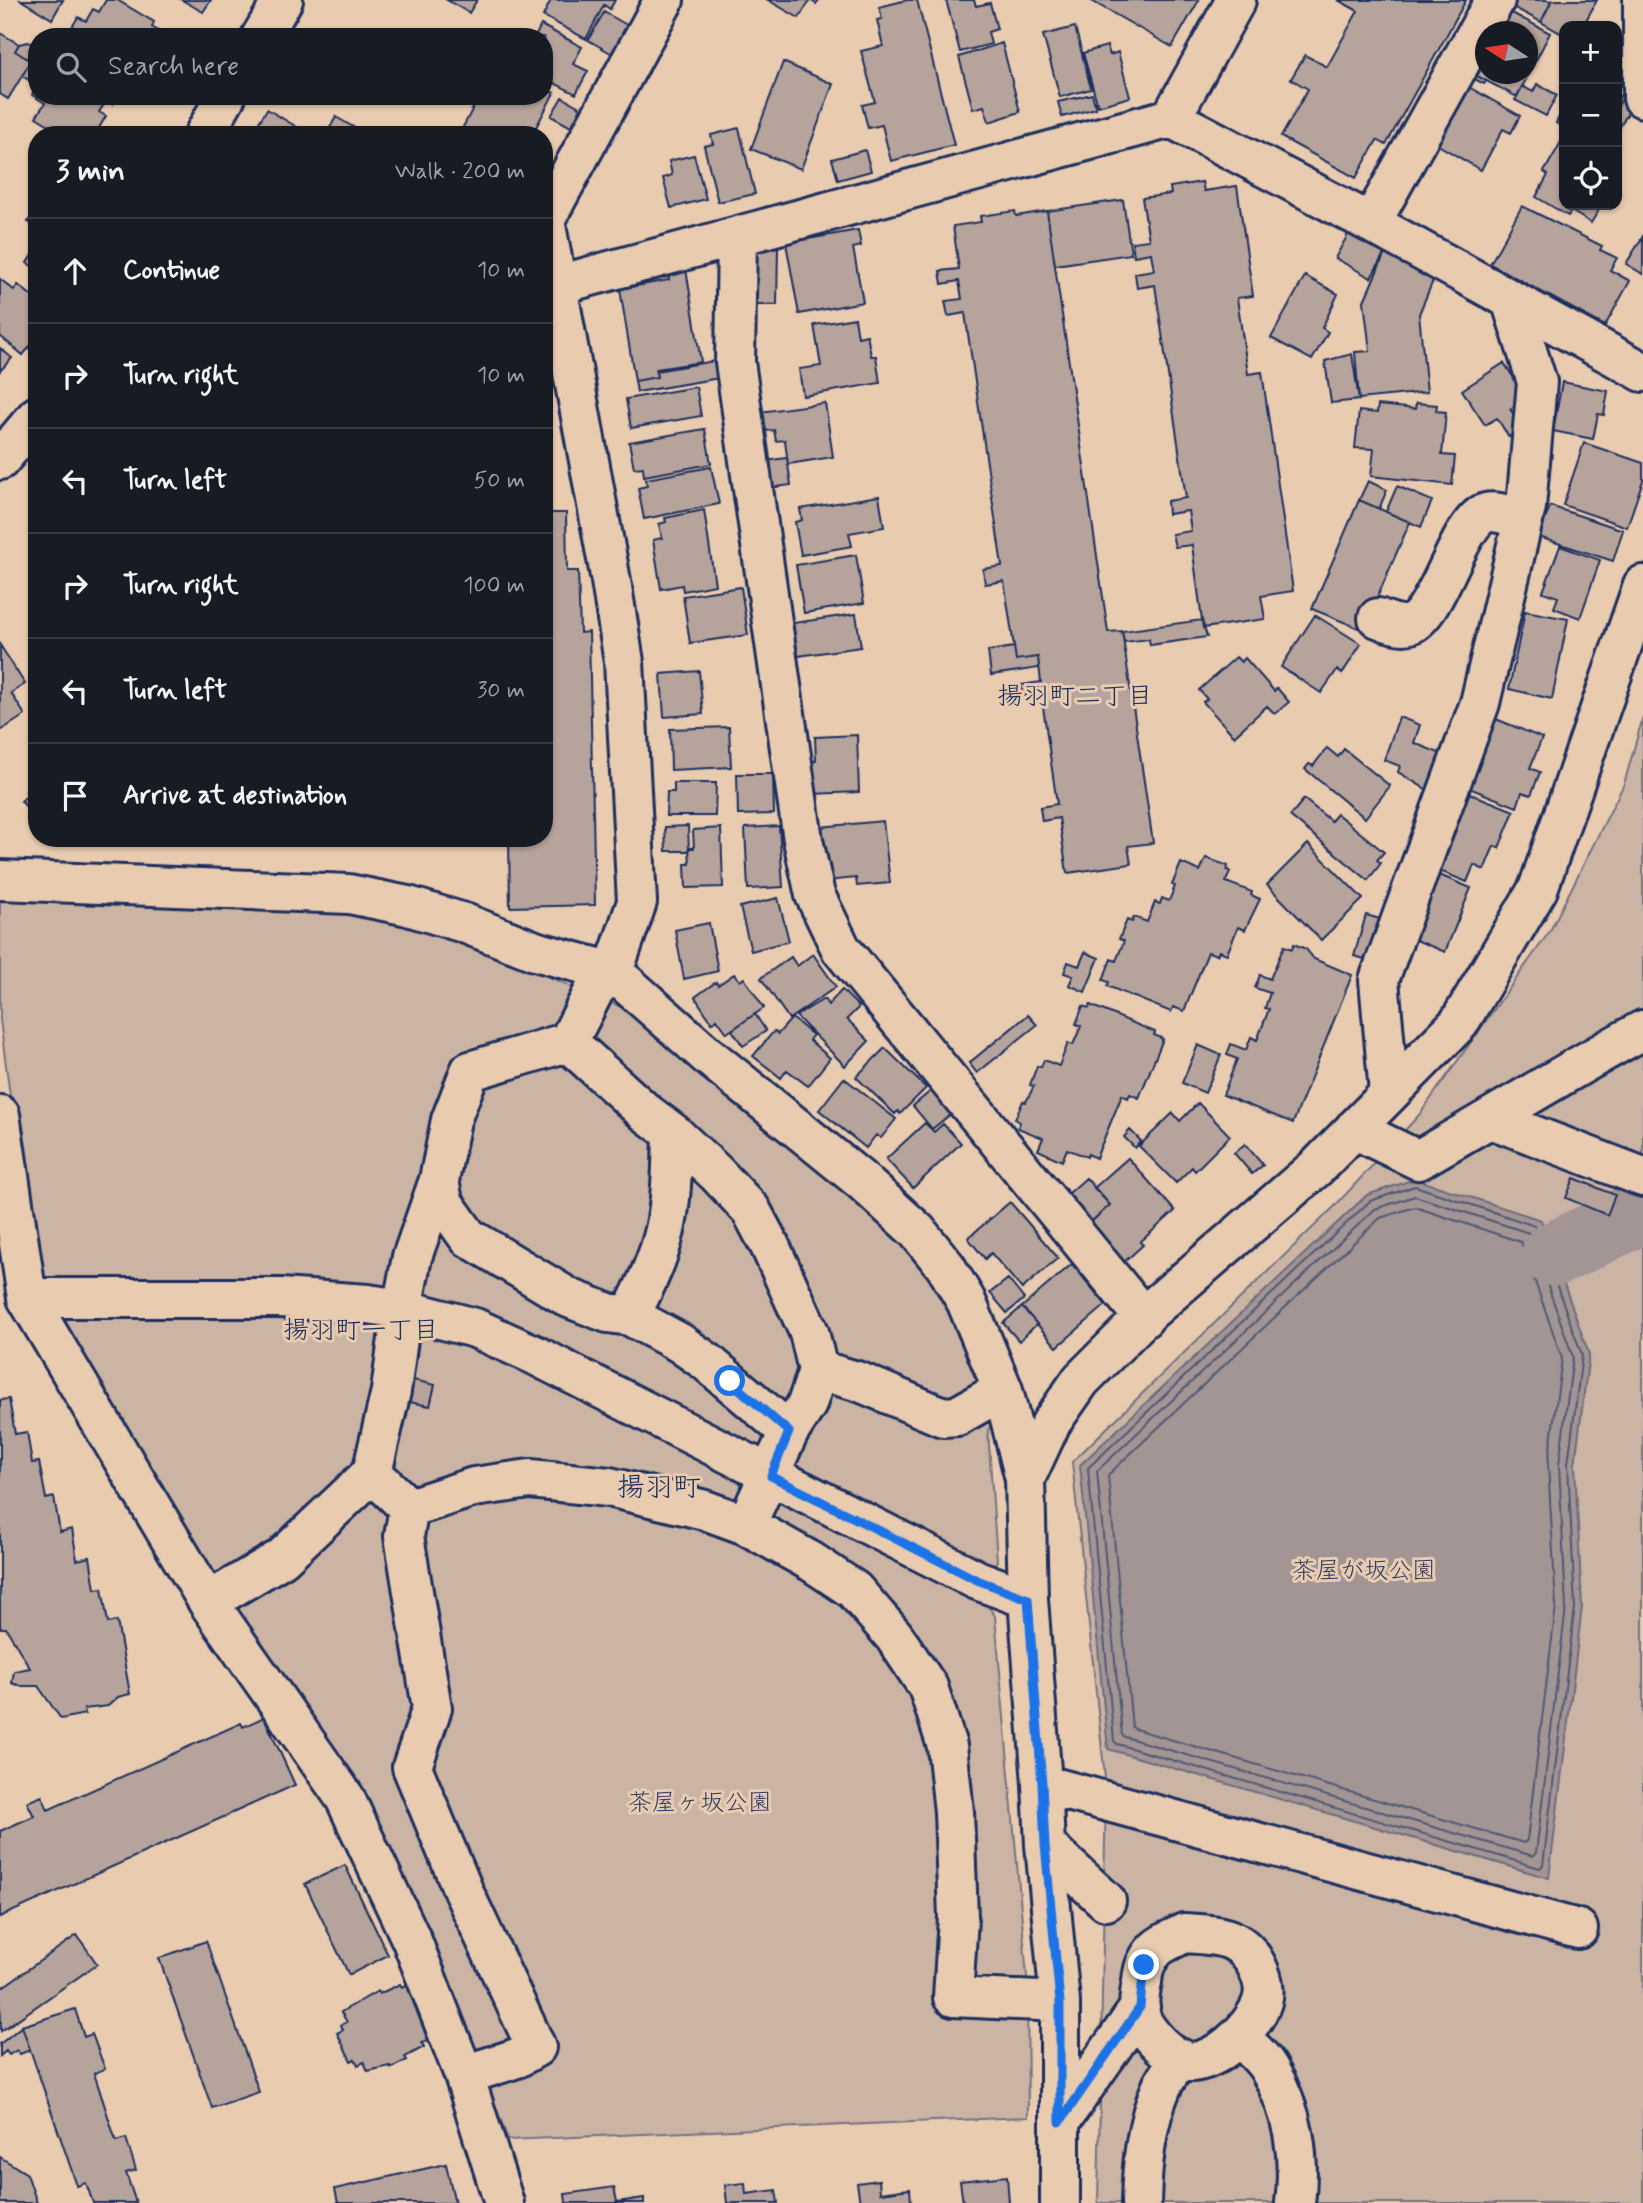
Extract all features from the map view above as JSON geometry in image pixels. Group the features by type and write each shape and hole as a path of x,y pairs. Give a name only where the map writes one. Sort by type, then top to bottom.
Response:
{"street":[{"path":"266,28 283,0"},
{"path":"553,205 664,0"},
{"path":"1171,118 1236,0"},
{"path":"1371,223 1495,0"},
{"path":"1643,0 1643,98"},
{"path":"209,126 221,105"},
{"path":"558,285 1171,118 1371,223 1643,372"},
{"path":"737,238 735,362 803,840 815,895 841,949 1144,1318"},
{"path":"208,1602 282,1558 372,1473 391,1391 412,1257 439,1180 451,1120 470,1071 568,1042 595,989 613,972 637,902 624,662 553,260"},
{"path":"1389,1093 1379,980 1480,703 1523,520 1537,382 1511,300"},
{"path":"0,460 28,426"},
{"path":"1378,618 1392,624 1409,625 1418,619 1432,599 1472,524 1483,513 1496,512 1523,520"},
{"path":"1025,1479 1051,1423 1081,1381 1144,1318 1317,1167 1459,1023 1538,888 1643,584"},
{"path":"0,880 349,894 464,923 535,951 613,972 708,1055 862,1181 917,1231 946,1267 967,1301 1003,1390 1025,1479 1028,1599 1045,1845 1060,2002 1060,2203"},
{"path":"1354,1129 1419,1160 1492,1119 1587,1060 1643,1030"},
{"path":"568,1042 645,1112 673,1133 751,1210 780,1266 809,1332 818,1370 807,1404 789,1432 771,1476 746,1525"},
{"path":"0,1115 27,1298 208,1602 243,1656 345,1798 412,1941 464,2075 504,2203"},
{"path":"1492,1119 1643,1177"},
{"path":"630,1316 654,1268 665,1230 671,1186 673,1133"},
{"path":"439,1180 443,1202 468,1237 569,1298 608,1313 630,1316 680,1343 707,1362 789,1432"},
{"path":"27,1298 279,1298 335,1301 402,1309 475,1328 535,1355 977,1580 1028,1599"},
{"path":"818,1370 860,1382 943,1417 957,1416 1003,1390"},
{"path":"372,1473 409,1508"},
{"path":"409,1508 474,1487 530,1479 609,1487 705,1510 746,1525 813,1562 854,1590 894,1636 928,1687 947,1746 954,1812 958,1917 953,1997 1060,2002"},
{"path":"409,1508 404,1536 432,1708 412,1767 465,1895 536,2047 517,2058 464,2075"},
{"path":"1042,1784 1578,1929"},
{"path":"1045,1845 1106,1900"},
{"path":"1184,1933 1216,1934 1240,1943 1255,1960 1265,1984 1262,2003 1253,2021 1239,2037 1217,2053 1191,2062 1171,2055 1153,2037 1140,2016 1140,2007 1144,1965 1158,1947 1184,1933"},
{"path":"1060,2122 1140,2007"},
{"path":"1239,2037 1260,2056 1270,2070 1286,2109 1298,2158 1295,2203"},
{"path":"1141,2203 1142,2160 1150,2122 1163,2084 1180,2058"}],"green space":[{"name":"茶屋が坂公園","path":"1643,717 1643,2203 1098,2203 1106,1788 1072,1462 1335,1206 1419,1115 1550,931 1624,784"},
{"path":"0,898 350,909 419,923 633,1012 839,1180 934,1273 994,1420 988,1430 997,1561 991,1568 473,1311 48,1283 33,1270 0,1020"},
{"name":"茶屋ヶ坂公園","path":"293,1314 383,1323 493,1351 985,1602 995,1616 1027,1977 1028,2117 508,2140 488,2085 234,1618 60,1321 62,1315"}],"water":[{"path":"1415,1179 1541,1220 1589,1354 1575,1464 1582,1607 1549,1878 1108,1749 1080,1465 1367,1195"}],"building":[{"path":"21,0 63,0 52,19"},
{"path":"106,0 117,0 154,22 154,28 71,28 78,17 86,21 93,9 99,12"},
{"path":"182,0 211,0 203,12"},
{"path":"447,0 477,0 469,13"},
{"path":"551,0 615,0 610,9 604,5 586,39 543,16"},
{"path":"768,0 810,0 799,18"},
{"path":"917,0 954,145 891,161 882,125 868,128 862,105 875,102 861,51 883,46 877,20 882,19 879,7"},
{"path":"946,0 974,0 976,6 990,3 997,29 988,32 991,44 960,52"},
{"path":"1090,0 1199,0 1172,47"},
{"path":"1338,0 1466,0 1386,145 1377,140 1356,178 1281,137 1308,89 1291,79 1305,55 1327,67 1358,11"},
{"path":"1515,0 1551,2 1541,22 1511,6"},
{"path":"1552,0 1597,0 1586,21 1559,21 1559,32 1541,22"},
{"path":"604,12 632,28 616,56 588,40"},
{"path":"1510,12 1527,21 1506,21"},
{"path":"1075,27 1091,89 1060,97 1043,35"},
{"path":"1538,27 1550,33 1538,56"},
{"path":"553,31 582,47 573,64 588,71 576,94 553,82"},
{"path":"0,33 19,44 15,51 28,59 28,66 8,99 0,94"},
{"path":"28,42 28,59 15,51 19,44"},
{"path":"1002,43 1020,112 989,122 984,106 973,109 959,57"},
{"path":"1107,46 1110,55 1118,52 1130,97 1098,106 1083,53"},
{"path":"783,62 833,84 801,169 751,149"},
{"path":"1471,63 1475,65 1475,79 1465,74"},
{"path":"28,66 28,80 22,76"},
{"path":"1492,84 1524,84 1517,97"},
{"path":"1537,84 1557,95 1546,116 1515,100 1522,86 1533,92"},
{"path":"1467,86 1520,116 1511,133 1503,129 1481,170 1433,142"},
{"path":"1092,94 1096,108 1062,117 1058,102"},
{"path":"562,97 581,108 571,127 551,116"},
{"path":"1622,98 1633,104 1622,123"},
{"path":"44,105 104,105 99,112 106,116 100,126 51,126 36,117"},
{"path":"474,105 548,105 537,126 464,126"},
{"path":"267,109 295,126 257,126"},
{"path":"336,117 352,126 331,126"},
{"path":"739,128 755,194 718,202 704,146 713,144 711,135"},
{"path":"1559,146 1559,210 1599,210 1591,223 1571,211 1568,216 1536,197 1548,175 1544,172"},
{"path":"865,150 871,171 838,180 832,159"},
{"path":"694,155 706,199 671,208 663,178 672,175 669,161"},
{"path":"1202,182 1204,191 1237,186 1253,296 1237,298 1248,374 1262,372 1293,591 1261,596 1265,619 1203,628 1192,545 1175,547 1172,534 1191,531 1188,511 1168,514 1167,501 1186,498 1155,285 1137,288 1135,273 1154,270 1151,253 1134,256 1132,242 1149,240 1142,198 1171,194 1170,187"},
{"path":"1123,200 1131,254 1055,265 1047,211"},
{"path":"1522,206 1602,246 1600,250 1617,258 1610,270 1630,281 1605,326 1490,264"},
{"path":"1015,211 1016,216 1047,211 1108,632 1122,631 1153,843 1128,846 1131,864 1067,873 1059,818 1042,821 1040,807 1057,804 1041,693 1022,696 1021,685 1041,682 1038,657 1016,660 1004,581 985,584 983,569 1002,566 965,313 948,316 945,301 962,299 959,281 942,284 940,271 959,269 953,226 981,222 980,216"},
{"path":"858,230 861,246 853,248 863,302 799,314 786,243"},
{"path":"1350,231 1386,250 1371,278 1335,258"},
{"path":"1643,236 1643,274 1626,264"},
{"path":"753,246 778,247 777,305 746,305"},
{"path":"1385,253 1435,276 1419,314 1427,392 1359,399 1355,352 1370,351 1364,301"},
{"path":"686,269 701,362 656,369 657,377 635,381 620,289 669,280 668,273"},
{"path":"1305,276 1338,294 1322,328 1328,332 1312,360 1271,338"},
{"path":"0,279 14,290 18,285 28,293 28,349 23,355 0,336"},
{"path":"855,318 858,337 867,335 871,356 876,356 880,383 803,396 799,369 821,366 814,325"},
{"path":"0,348 12,358 0,371"},
{"path":"1352,354 1359,400 1331,403 1325,361"},
{"path":"714,361 725,377 637,392 635,381 657,377 656,371"},
{"path":"1504,363 1527,398 1510,409 1523,428 1509,437 1497,418 1485,425 1462,390"},
{"path":"1562,382 1608,391 1604,415 1598,414 1593,439 1553,431"},
{"path":"696,387 701,416 631,428 626,399"},
{"path":"825,403 833,457 788,464 785,440 776,441 774,430 755,432 752,413"},
{"path":"1416,403 1437,405 1436,411 1446,412 1442,455 1455,456 1452,485 1371,476 1374,449 1355,448 1359,411 1377,413 1378,405 1415,409"},
{"path":"705,429 711,464 644,476 643,467 634,468 629,442"},
{"path":"1584,443 1643,463 1643,480 1627,527 1563,505"},
{"path":"787,458 791,485 762,489 758,462"},
{"path":"711,467 719,504 644,519 638,488 647,486 646,479"},
{"path":"1368,481 1387,490 1379,509 1359,500"},
{"path":"1397,486 1432,501 1421,527 1386,512"},
{"path":"879,496 884,527 849,533 852,546 801,555 795,522 802,520 800,509"},
{"path":"1359,500 1410,522 1363,630 1312,609"},
{"path":"1550,506 1623,530 1613,561 1539,537"},
{"path":"704,510 715,585 683,591 682,585 661,589 653,540 662,538 659,524 666,522 665,518"},
{"path":"553,513 566,513 567,571 578,571 580,633 589,632 595,905 510,907 509,847 553,847"},
{"path":"1560,546 1600,560 1580,618 1554,608 1558,597 1543,592"},
{"path":"856,555 864,603 804,613 796,565"},
{"path":"741,587 748,635 690,643 683,596"},
{"path":"1525,611 1568,619 1552,699 1509,689"},
{"path":"856,614 861,647 798,656 793,623"},
{"path":"1315,615 1361,644 1342,674 1337,670 1321,693 1281,667"},
{"path":"1202,620 1207,637 1150,645 1149,639 1124,642 1122,631"},
{"path":"0,645 25,684 11,693 25,715 0,731"},
{"path":"1014,647 1016,660 1038,657 1039,668 991,675 988,651"},
{"path":"1236,657 1241,662 1245,658 1274,691 1277,688 1289,702 1275,714 1267,706 1234,736 1203,702 1207,699 1199,690"},
{"path":"699,671 703,714 664,717 661,674"},
{"path":"1399,717 1420,725 1414,743 1454,759 1439,797 1398,772 1400,766 1384,760"},
{"path":"1496,719 1542,738 1530,768 1540,772 1531,795 1522,792 1517,807 1469,788"},
{"path":"729,727 731,767 671,770 670,729"},
{"path":"857,735 859,792 811,794 810,761 816,761 815,737"},
{"path":"1327,748 1338,757 1344,749 1390,786 1365,818 1305,769 1309,764 1313,766"},
{"path":"737,774 773,774 774,814 738,815"},
{"path":"674,783 716,783 715,816 666,816 667,792 674,792"},
{"path":"1469,793 1514,811 1499,848 1494,846 1484,870 1474,865 1467,882 1437,870"},
{"path":"28,795 28,809 21,801"},
{"path":"1304,799 1331,821 1337,814 1384,852 1377,860 1381,863 1368,880 1290,816"},
{"path":"883,821 890,883 857,886 856,878 826,881 820,827"},
{"path":"688,826 689,851 666,851 665,827"},
{"path":"779,826 783,887 748,889 745,828"},
{"path":"721,828 723,887 686,888 685,864 690,864 689,848 694,848 693,830"},
{"path":"1308,844 1363,899 1321,940 1267,885"},
{"path":"1206,858 1228,866 1227,870 1230,871 1226,882 1252,892 1251,895 1260,899 1245,930 1238,927 1227,954 1219,951 1217,955 1208,952 1184,1011 1173,1007 1171,1012 1107,986 1109,982 1103,980 1111,959 1116,961 1124,941 1119,939 1127,920 1132,922 1134,917 1147,922 1155,902 1160,904 1162,898 1169,901 1181,863 1200,871"},
{"path":"1439,875 1471,888 1445,952 1413,939"},
{"path":"778,898 789,941 751,951 740,907"},
{"path":"1366,915 1387,921 1376,962 1354,956"},
{"path":"709,923 718,971 684,979 675,930"},
{"path":"1294,944 1306,949 1314,959 1352,975 1293,1123 1223,1095 1237,1059 1227,1055 1231,1044 1246,1050 1251,1037 1257,1040 1269,1009 1265,1008 1270,993 1255,988 1260,975 1270,979 1284,946 1292,949"},
{"path":"1085,952 1099,958 1085,992 1069,985 1073,976 1064,973 1068,962 1079,966"},
{"path":"813,954 836,987 789,1019 761,978 791,957 797,966"},
{"path":"734,974 740,981 744,978 764,1008 727,1033 717,1019 712,1023 695,997 716,982 718,985"},
{"path":"842,990 859,1007 847,1019 869,1041 845,1066 796,1016 824,999 828,1005"},
{"path":"1090,1005 1155,1032 1154,1035 1163,1039 1139,1098 1130,1094 1128,1098 1122,1095 1096,1158 1067,1149 1062,1161 1038,1150 1043,1138 1018,1128 1020,1122 1015,1119 1034,1086 1030,1085 1037,1066 1041,1067 1044,1060 1059,1066 1068,1043 1073,1045 1081,1026 1076,1024 1083,1006 1089,1008"},
{"path":"755,1014 766,1031 743,1046 732,1030"},
{"path":"1028,1015 1037,1025 977,1073 969,1063"},
{"path":"792,1018 813,1035 809,1040 830,1058 808,1086 787,1070 781,1078 753,1056 774,1031 778,1034"},
{"path":"1198,1045 1221,1055 1205,1093 1182,1083"},
{"path":"885,1048 926,1088 900,1114 898,1111 895,1114 856,1077"},
{"path":"844,1078 896,1119 881,1138 876,1135 866,1148 819,1110"},
{"path":"932,1090 952,1113 932,1129 913,1106"},
{"path":"1198,1103 1230,1136 1195,1171 1192,1167 1176,1183 1139,1146 1173,1113 1180,1121"},
{"path":"925,1123 934,1132 943,1124 961,1143 913,1188 886,1159"},
{"path":"1130,1130 1141,1141 1135,1148 1124,1137"},
{"path":"1245,1144 1263,1165 1252,1174 1234,1153"},
{"path":"1128,1158 1175,1211 1140,1242 1143,1245 1123,1263 1089,1224 1110,1205 1094,1188"},
{"path":"1086,1178 1110,1205 1084,1228 1060,1201"},
{"path":"1574,1178 1615,1195 1607,1215 1566,1198"},
{"path":"1010,1202 1058,1258 1022,1289 991,1253 985,1259 968,1238"},
{"path":"1072,1264 1106,1305 1057,1347 1022,1307"},
{"path":"1008,1279 1024,1299 1007,1313 990,1293"},
{"path":"1022,1307 1037,1324 1019,1341 1003,1323"},
{"path":"409,1379 435,1385 430,1406 404,1401"},
{"path":"9,1399 15,1434 27,1432 32,1463 39,1462 46,1499 54,1497 60,1532 72,1529 77,1560 90,1557 95,1589 102,1588 108,1623 117,1621 130,1694 118,1697 108,1706 84,1709 85,1714 61,1719 38,1686 12,1683 14,1671 30,1668 6,1628 0,1628 0,1400"},
{"path":"264,1717 295,1785 0,1917 0,1831 34,1816 27,1802 42,1796 48,1810 241,1723 243,1727"},
{"path":"345,1865 388,1955 349,1975 305,1884"},
{"path":"77,1935 97,1964 1,2031 0,1989"},
{"path":"206,1941 259,2092 212,2108 159,1958"},
{"path":"400,1984 402,1987 408,1984 428,2041 422,2043 424,2047 405,2057 407,2060 391,2068 390,2066 368,2071 364,2062 358,2065 355,2059 351,2061 337,2033 343,2030 341,2025 347,2022 341,2012 378,1991 379,1994"},
{"path":"75,2009 84,2037 92,2034 105,2069 94,2073 116,2141 126,2138 136,2170 126,2173 136,2203 93,2203 86,2183 77,2186 22,2026"},
{"path":"22,2026 30,2050 20,2054 17,2050 9,2055 6,2051 0,2056 0,2044"},
{"path":"0,2157 27,2174 37,2203 0,2203"},
{"path":"446,2164 455,2203 338,2203 335,2189"},
{"path":"1007,2176 1009,2203 963,2203 960,2181"},
{"path":"879,2180 880,2193 910,2189 911,2203 860,2203 857,2183"},
{"path":"745,2183 746,2194 776,2190 778,2203 727,2203 725,2185"},
{"path":"614,2187 617,2202 644,2198 644,2203 566,2203 565,2194"}],"waterway":[{"path":"1554,1254 1635,1215 1641,1208"}],"district":[{"name":"揚羽町二丁目","path":"1075,697"},
{"name":"揚羽町一丁目","path":"361,1331"},
{"name":"揚羽町","path":"659,1488"}],"route":[{"path":"730,1381 789,1432 771,1476 977,1580 1028,1599 1045,1845 1060,2002 1060,2122 1140,2007 1144,1965"}]}
